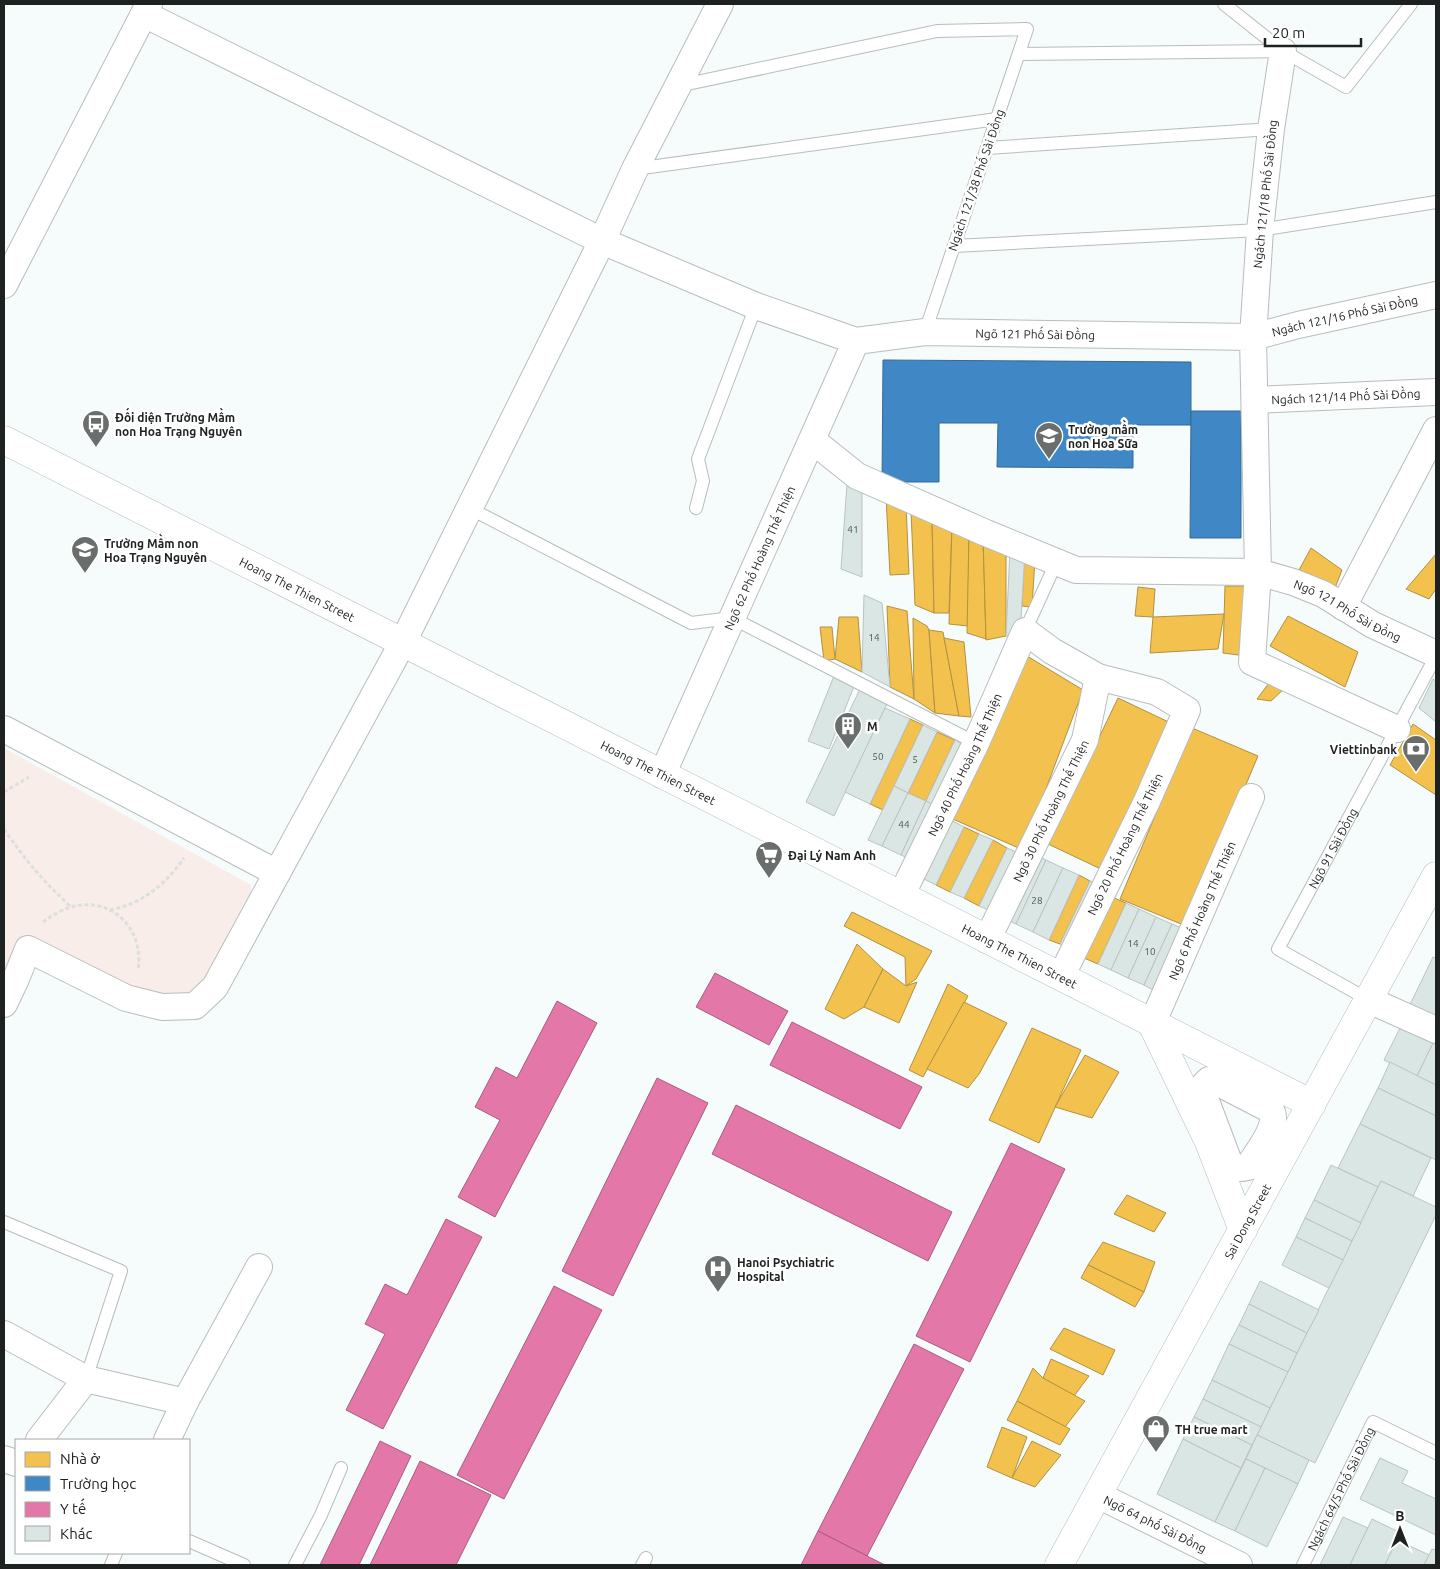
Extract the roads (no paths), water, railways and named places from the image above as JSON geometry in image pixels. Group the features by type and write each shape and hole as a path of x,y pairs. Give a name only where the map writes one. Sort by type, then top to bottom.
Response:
{"street":[{"path":"4,1004 28,949 126,998 162,1007 195,1006 215,987 403,642 602,241 635,170 720,4"},
{"path":"4,285 146,9"},
{"name":"Ngõ 121 Phố Sài Đồng","path":"146,9 602,241 756,306 856,341 925,332 1254,337"},
{"name":"Ngách 121/18 Phố Sài Đồng","path":"1254,337 1260,230 1271,128 1283,51"},
{"name":"Ngách 121/16 Phố Sài Đồng","path":"1254,337 1298,325 1436,295"},
{"path":"1254,337 1258,572 1252,662 1397,729"},
{"name":"Ngõ 62 Phố Hoàng Thế Thiện","path":"662,775 856,341"},
{"name":"Ngách 121/14 Phố Sài Đồng","path":"1255,400 1436,392"},
{"path":"1343,607 1436,430"},
{"name":"Hoang The Thien Street","path":"4,440 1312,1104"},
{"name":"Ngõ 121 Phố Sài Đồng","path":"812,440 857,476 1076,570 1258,572 1293,582 1323,594 1373,625 1436,655"},
{"path":"1025,631 1052,651 1098,677"},
{"name":"Ngõ 40 Phố Hoàng Thế Thiện","path":"901,896 976,743 1025,631"},
{"name":"Ngõ 20 Phố Hoàng Thế Thiện","path":"1061,977 1147,801 1186,710 1157,692 1098,677"},
{"name":"Ngõ 30 Phố Hoàng Thế Thiện","path":"987,940 1085,740 1098,677"},
{"path":"4,730 277,872"},
{"name":"Ngõ 6 Phố Hoàng Thế Thiện","path":"1152,1024 1252,796"},
{"name":"Sai Dong Street","path":"1059,1565 1436,876"},
{"path":"1369,1000 1436,1030"},
{"path":"1152,1024 1209,1142 1243,1230"},
{"path":"167,1439 185,1402 259,1267"},
{"path":"4,1334 86,1379 185,1402"},
{"path":"40,1439 86,1379"},
{"name":"Ngõ 64 phố Sài Đồng","path":"1098,1495 1239,1565"}],"lane":[{"path":"1224,4 1283,51 1346,87 1411,4"},
{"name":"Ngách 121/38 Phố Sài Đồng","path":"678,86 937,31 1027,28 925,332"},
{"path":"1019,54 1283,51"},
{"path":"635,170 997,119"},
{"path":"987,148 1271,128"},
{"path":"954,246 1260,230 1436,202"},
{"path":"696,508 703,481 698,459 756,306"},
{"path":"469,508 691,623 732,618 976,743"},
{"path":"1025,631 1056,563"},
{"name":"Ngõ 91 Sài Đồng","path":"1369,1000 1278,949 1436,655"},
{"path":"4,1222 120,1271 86,1379"},
{"name":"Ngách 64/5 Phố Sài Đồng","path":"1303,1565 1373,1422 1436,1453"},
{"path":"295,1565 321,1515 341,1468"},
{"path":"190,1541 244,1565"}],"place":[{"name":"Đối diện Trường Mầm non Hoa Trạng Nguyên","path":"96,448"},
{"name":"Trường mầm non Hoa Sữa","path":"1049,460"},
{"name":"Trường Mầm non Hoa Trạng Nguyên","path":"85,574"},
{"name":"M","path":"848,750"},
{"name":"Viettinbank","path":"1416,773"},
{"name":"Đại Lý Nam Anh","path":"769,879"},
{"name":"Hanoi Psychiatric Hospital","path":"718,1293"},
{"name":"TH true mart","path":"1156,1453"}]}
